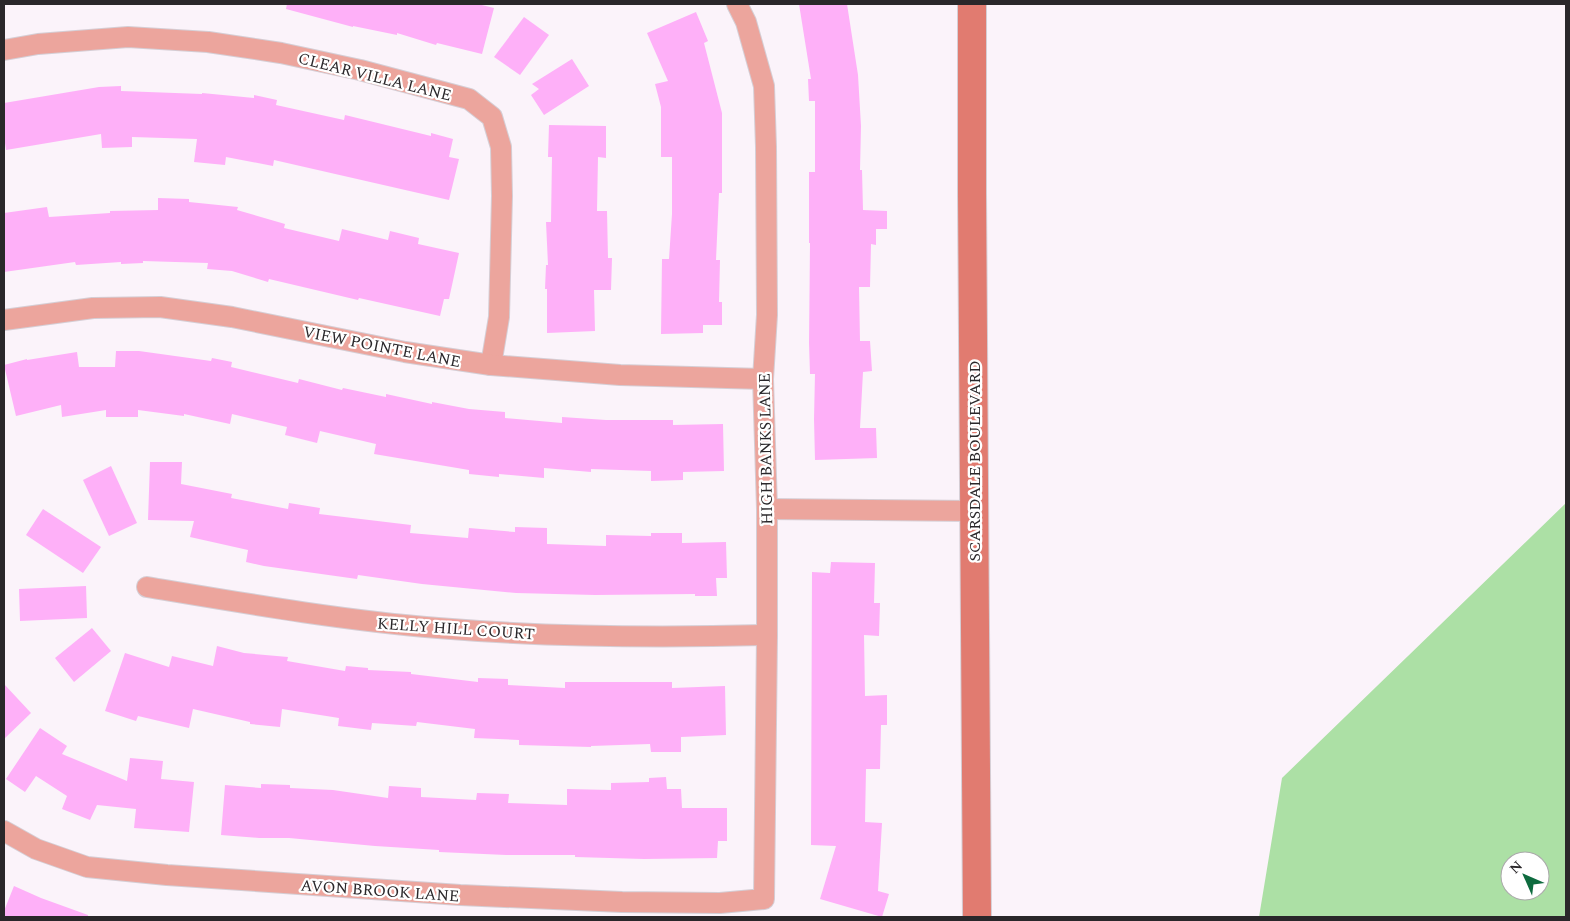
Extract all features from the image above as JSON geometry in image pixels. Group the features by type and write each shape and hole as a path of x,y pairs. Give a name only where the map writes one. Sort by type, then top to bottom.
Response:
{"main road":[{"name":"SCARSDALE BOULEVARD","path":"972,4 977,917"}],"street":[{"name":"HIGH BANKS LANE","path":"737,4 746,22 764,86 766,147 767,315 763,379 767,509 764,899"},
{"name":"CLEAR VILLA LANE","path":"4,50 38,44 128,37 208,42 281,53 360,70 469,99 492,117 502,147 499,316 492,365"},
{"name":"VIEW POINTE LANE","path":"4,320 93,308 160,307 232,317 405,352 492,365 620,375 763,379"},
{"path":"767,509 974,511"},
{"name":"KELLY HILL COURT","path":"147,586 256,606 349,619 438,628 600,636 767,635"},
{"name":"AVON BROOK LANE","path":"4,831 36,849 88,867 167,875 460,895 613,902 720,903 764,899"}],"green space":[{"path":"1566,503 1566,917 1259,917 1282,778"}],"building":[{"path":"287,4 478,4 494,8 482,54 437,43 436,45 397,33 397,35 353,27 286,9"},
{"path":"799,4 847,4 858,75 861,126 860,170 862,170 863,210 887,211 887,229 876,229 876,245 871,244 870,287 859,287 860,341 870,341 872,371 863,372 860,428 876,428 877,458 815,460 815,374 810,374 809,343 809,172 815,172 815,101 809,101 808,79 811,79"},
{"path":"696,12 708,41 704,43 722,113 722,193 719,193 716,260 720,260 719,302 722,302 722,325 703,325 703,333 661,334 662,259 669,259 672,214 672,157 661,157 661,107 655,84 668,81 647,33"},
{"path":"524,17 549,35 520,75 494,57"},
{"path":"572,59 589,86 544,115 531,95 539,89 532,84"},
{"path":"121,86 121,91 202,93 254,98 254,95 277,100 276,105 344,120 345,115 431,136 431,133 453,139 449,157 459,159 449,200 274,160 273,166 226,157 225,165 194,162 197,139 132,137 132,147 102,148 101,134 6,150 4,103 99,87"},
{"path":"549,125 606,126 606,158 598,157 597,211 607,211 608,258 612,258 611,290 594,290 595,331 547,333 547,289 545,289 546,265 548,265 546,222 551,222 552,157 548,157"},
{"path":"158,198 189,199 189,202 238,207 237,210 285,224 284,228 339,241 342,229 388,240 390,231 419,238 418,244 459,253 449,299 444,299 440,316 359,298 358,300 269,279 268,282 232,271 207,269 208,263 143,261 143,263 121,264 121,262 76,265 75,262 4,272 4,213 47,207 49,217 110,213 110,211 158,210"},
{"path":"116,351 139,351 211,361 212,358 232,362 231,367 298,383 299,379 342,390 343,388 386,397 386,394 432,404 432,402 469,409 505,412 505,418 562,423 562,417 606,420 673,420 673,425 723,424 724,471 683,472 683,480 651,481 651,471 591,469 591,472 544,468 544,478 499,474 499,477 469,474 469,470 374,454 376,444 320,431 317,443 285,435 287,427 232,414 230,424 184,414 184,416 138,410 138,417 106,417 106,410 62,417 61,405 16,416 4,365 27,359 77,352 79,367 115,367"},
{"path":"150,462 182,462 181,484 232,494 231,498 288,509 289,503 320,508 319,514 411,525 410,533 468,538 469,528 515,532 515,527 547,528 547,544 606,546 606,535 651,536 651,533 682,533 682,543 726,542 727,578 716,578 717,596 695,596 695,594 595,595 516,593 422,584 358,575 357,579 264,566 246,562 248,550 190,537 194,521 148,520"},
{"path":"111,466 137,523 109,536 83,480"},
{"path":"43,509 101,547 83,573 26,535"},
{"path":"831,562 875,563 874,603 880,603 879,636 864,635 865,696 887,695 887,725 881,725 880,769 866,769 865,822 882,823 878,891 889,894 882,917 820,899 836,846 811,845 812,572 830,573"},
{"path":"86,586 87,618 20,621 19,589"},
{"path":"92,628 111,651 74,682 55,658"},
{"path":"217,646 244,653 288,657 287,661 345,671 346,666 368,668 368,670 411,672 411,674 478,682 478,678 508,679 508,685 565,688 565,682 672,682 672,688 725,686 726,735 681,737 681,752 651,752 650,744 591,747 519,745 519,740 474,738 475,729 417,722 416,726 372,723 371,730 338,726 339,718 282,709 280,727 250,724 250,722 193,709 189,728 138,716 136,721 105,711 125,653 169,667 172,656 213,666"},
{"path":"4,684 31,713 4,739"},
{"path":"40,728 67,746 62,754 127,781 130,758 163,761 161,779 194,782 189,832 134,828 136,809 97,805 90,820 62,809 67,796 36,776 25,792 6,779"},
{"path":"666,777 667,789 681,789 682,808 727,808 727,841 718,841 717,858 644,859 575,857 575,855 506,855 439,852 439,850 289,838 221,835 225,785 261,788 261,784 290,785 290,788 333,790 388,798 389,786 421,788 421,797 476,800 477,793 509,794 508,803 567,805 567,789 611,790 611,783 649,782 649,778"},
{"path":"14,886 88,915 88,917 4,917 4,911"}]}
